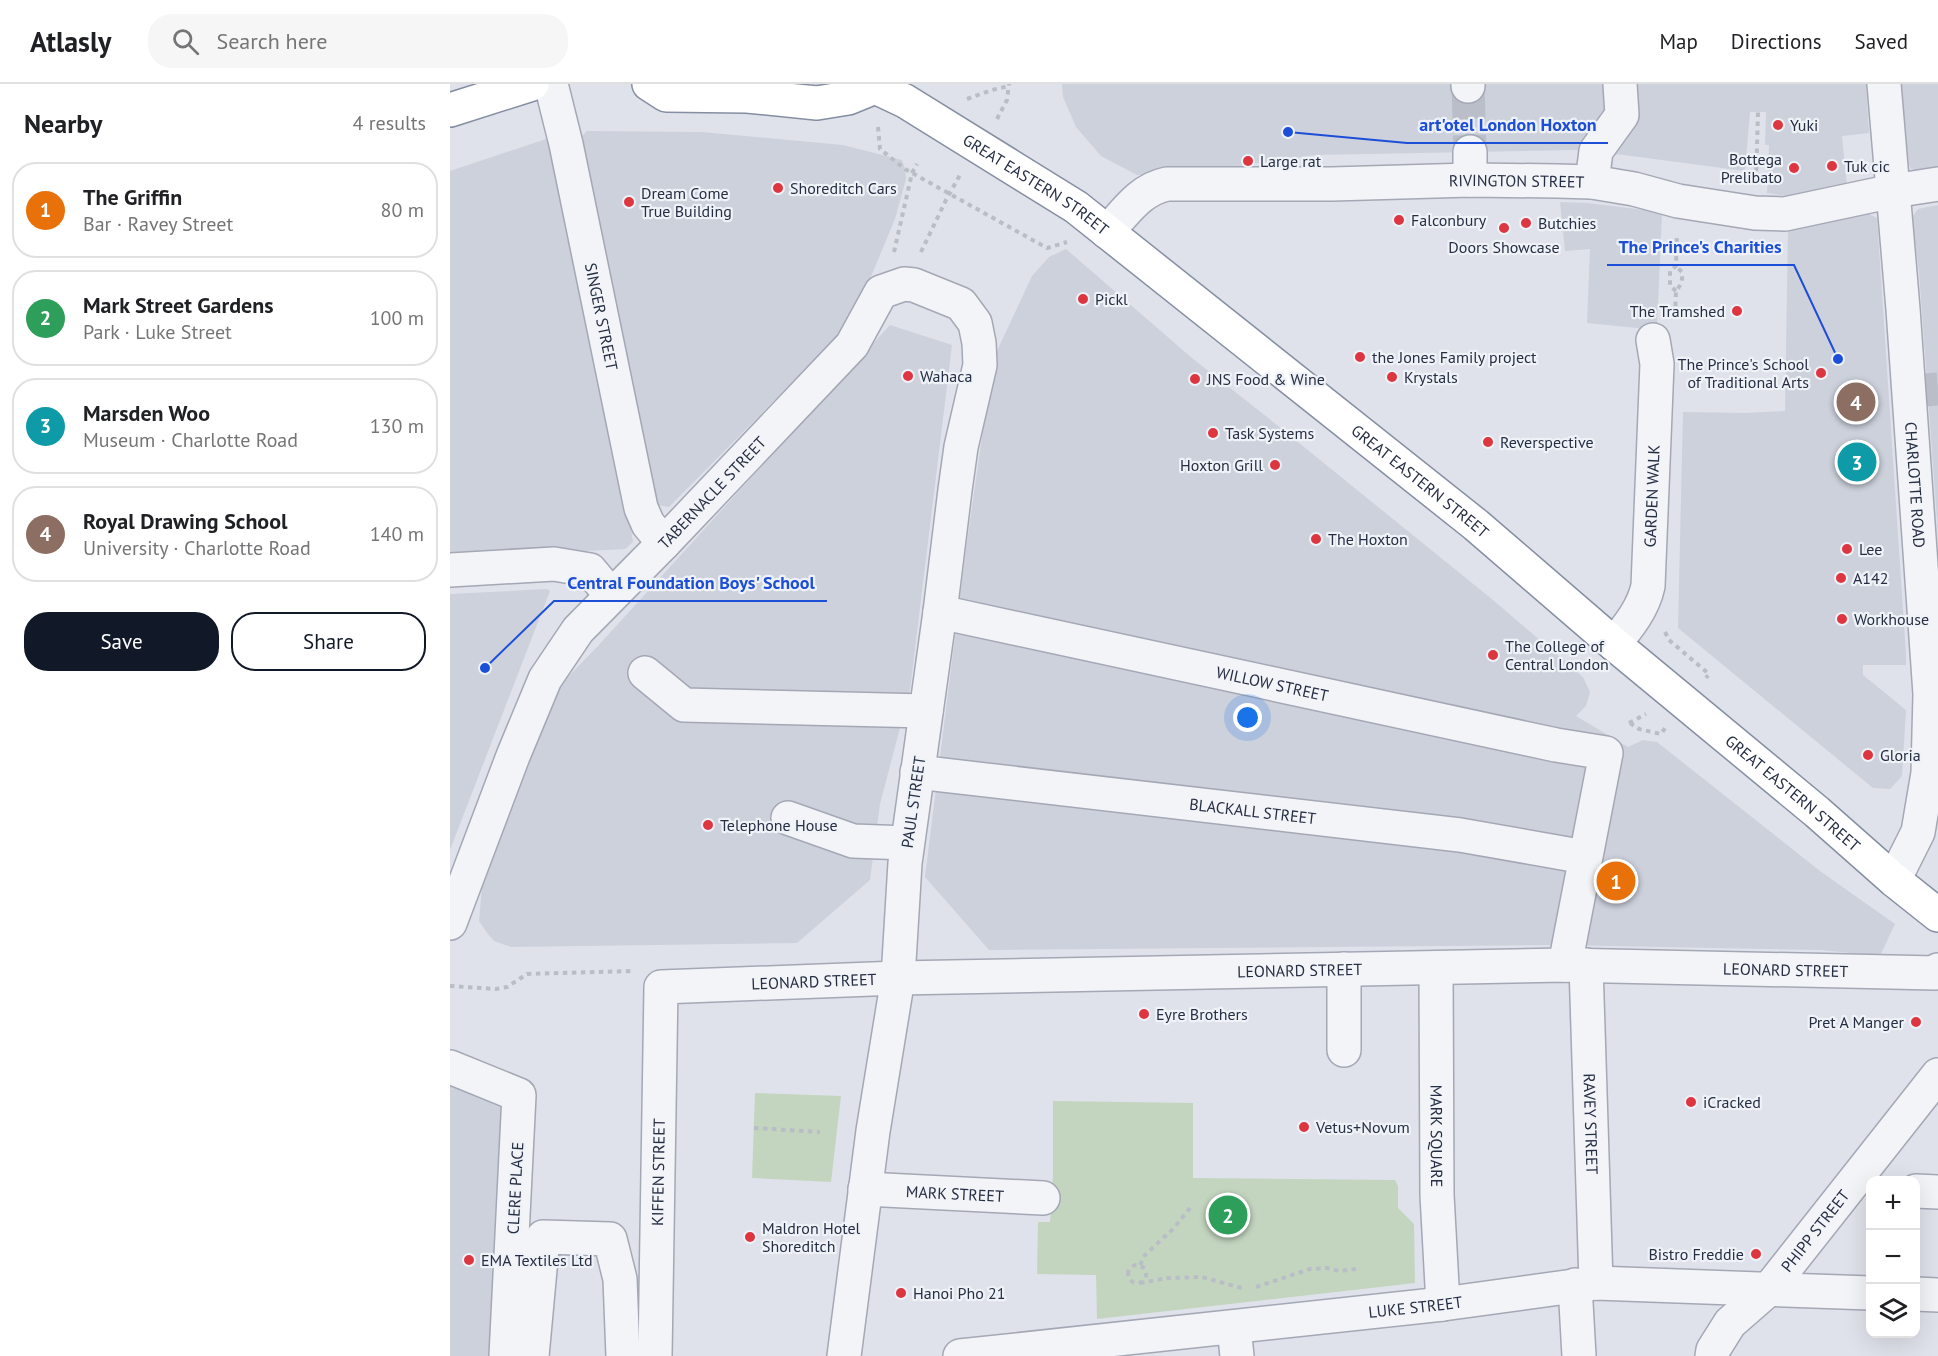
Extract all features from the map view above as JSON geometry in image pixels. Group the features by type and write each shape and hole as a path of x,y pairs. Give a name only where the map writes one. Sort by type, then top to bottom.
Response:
{"highway":[{"path":"468,98 532,84"},
{"name":"GREAT EASTERN STREET","path":"650,84 666,95 747,96 817,103 848,98 874,85 1036,181 1076,207 1476,525 1614,644 1938,915"}],"street":[{"name":"SINGER STREET","path":"551,84 566,144 641,508 648,524 664,543"},
{"path":"1592,182 1596,151 1622,116 1620,84"},
{"name":"CHARLOTTE ROAD","path":"1884,84 1893,191 1918,391 1930,694 1928,773 1918,832 1894,879"},
{"name":"RIVINGTON STREET","path":"1107,232 1143,193 1167,184 1332,184 1470,166 1592,182 1634,189 1678,201 1755,213 1785,214 1938,184"},
{"name":"TABERNACLE STREET","path":"450,923 544,679 578,630 852,345 881,292 907,277"},
{"name":"PAUL STREET","path":"844,1356 876,1109 898,978 906,853 961,447 980,365 975,323 961,304 907,277"},
{"name":"GARDEN WALK","path":"1614,644 1634,619 1648,586 1657,364 1653,340"},
{"path":"450,570 554,564 590,570 611,595"},
{"name":"WILLOW STREET","path":"940,612 1556,745 1606,753"},
{"path":"645,673 684,705 926,711"},
{"name":"RAVEY STREET","path":"1579,1356 1586,1284 1575,965 1586,857 1606,753"},
{"name":"BLACKALL STREET","path":"917,772 1460,835 1586,857"},
{"path":"788,818 853,841 906,853"},
{"name":"LEONARD STREET","path":"661,987 898,978 1575,965 1935,973 1938,970"},
{"name":"MARK SQUARE","path":"1436,968 1437,1195 1443,1304"},
{"path":"1344,969 1344,1050"},
{"name":"KIFFEN STREET","path":"654,1356 661,987"},
{"name":"CLERE PLACE","path":"450,1067 519,1095 506,1356"},
{"name":"PHIPP STREET","path":"1712,1356 1713,1350 1730,1323 1769,1289 1863,1184 1938,1075"},
{"name":"MARK STREET","path":"865,1189 1044,1198"},
{"path":"1920,1191 1938,1192"},
{"path":"532,1356 543,1237 610,1239 620,1279 623,1356"},
{"name":"LUKE STREET","path":"960,1356 1235,1342 1443,1304 1586,1284 1866,1293"},
{"path":"1920,1294 1938,1295"}],"path":[{"path":"977,95 1009,85 1008,100 997,119"},
{"path":"1755,213 1758,112"},
{"path":"879,148 912,173 1047,248 1062,245"},
{"path":"916,164 891,262 907,277 953,184"},
{"path":"1676,266 1682,272 1683,278 1676,291 1670,286 1670,271 1676,266"},
{"path":"1630,723 1639,729 1661,734 1665,729"},
{"path":"450,986 487,989 507,987"},
{"path":"754,1128 820,1132"},
{"path":"1140,1265 1145,1254 1174,1228 1190,1208"},
{"path":"1140,1265 1146,1272 1145,1279 1140,1282"},
{"path":"1140,1265 1131,1267 1127,1275 1132,1282 1168,1278 1202,1278 1245,1289 1262,1286 1310,1269 1327,1268 1340,1271 1356,1269"}],"shaded area":[{"path":"1062,84 1866,84 1869,133 1842,136 1847,187 1786,196 1767,193 1769,145 1765,145 1766,112 1750,112 1745,171 1574,150 1315,155 1189,173 1137,175 1101,156 1076,127 1063,97"},
{"path":"1901,84 1938,84 1938,167 1916,170 1911,169 1909,165"},
{"path":"587,131 702,132 843,145 902,160 905,169 906,179 895,219 852,322 669,507 657,505 578,140"},
{"path":"546,139 555,148 619,454 633,542 625,549 450,558 450,171"},
{"path":"1560,202 1662,212 1657,330 1587,323 1590,249 1565,251"},
{"path":"1938,205 1938,534 1919,272 1912,217 1918,209"},
{"path":"1865,212 1877,218 1906,665 1863,665 1863,675 1906,710 1902,776 1890,789 1873,788 1678,628 1683,412 1785,411 1788,225"},
{"path":"1066,249 1192,358 1493,600 1583,677 1590,692 1586,706 1576,716 1628,747 1643,740 1657,742 1820,871 1895,924 1880,956 1821,950 1557,945 989,950 925,877 966,549 990,381 997,351 1032,276 1049,257"},
{"path":"890,325 952,345 910,690 880,804 870,880 797,943 511,947 494,941 479,921 484,863 557,688 598,646"},
{"path":"547,589 550,591 450,850 450,594"},
{"path":"450,1051 530,1081 520,1352 522,1356 450,1356"}],"green space":[{"path":"755,1093 841,1096 831,1182 752,1178"},
{"path":"1053,1101 1193,1103 1193,1178 1395,1180 1398,1186 1398,1208 1414,1224 1415,1283 1097,1319 1096,1275 1037,1274 1038,1222 1050,1222 1053,1175"}],"tunnel":[{"path":"1468,86 1470,152"},
{"path":"1926,390 1938,389"}],"place":[{"name":"Yuki","path":"1778,125"},
{"name":"art'otel London Hoxton","path":"1288,132"},
{"name":"Large rat","path":"1248,161"},
{"name":"Tuk cic","path":"1832,166"},
{"name":"Bottega Prelibato","path":"1794,168"},
{"name":"Shoreditch Cars","path":"778,188"},
{"name":"Dream Come True Building","path":"629,202"},
{"name":"Falconbury","path":"1399,220"},
{"name":"Butchies","path":"1526,223"},
{"name":"Doors Showcase","path":"1504,228"},
{"name":"Pickl","path":"1083,299"},
{"name":"The Tramshed","path":"1737,311"},
{"name":"the Jones Family project","path":"1360,357"},
{"name":"The Prince's Charities","path":"1838,359"},
{"name":"The Prince's School of Traditional Arts","path":"1821,373"},
{"name":"Wahaca","path":"908,376"},
{"name":"Krystals","path":"1392,377"},
{"name":"JNS Food & Wine","path":"1195,379"},
{"name":"Royal Drawing School","path":"1856,402"},
{"name":"Task Systems","path":"1213,433"},
{"name":"Reverspective","path":"1488,442"},
{"name":"Marsden Woo","path":"1857,462"},
{"name":"Hoxton Grill","path":"1275,465"},
{"name":"The Hoxton","path":"1316,539"},
{"name":"Lee","path":"1847,549"},
{"name":"A142","path":"1841,578"},
{"name":"Workhouse","path":"1842,619"},
{"name":"The College of Central London","path":"1493,655"},
{"name":"Central Foundation Boys' School","path":"485,668"},
{"name":"Gloria","path":"1868,755"},
{"name":"Telephone House","path":"708,825"},
{"name":"The Griffin","path":"1616,881"},
{"name":"Eyre Brothers","path":"1144,1014"},
{"name":"Pret A Manger","path":"1916,1022"},
{"name":"iCracked","path":"1691,1102"},
{"name":"Vetus+Novum","path":"1304,1127"},
{"name":"Mark Street Gardens","path":"1228,1215"},
{"name":"Maldron Hotel Shoreditch","path":"750,1237"},
{"name":"Bistro Freddie","path":"1756,1254"},
{"name":"EMA Textiles Ltd","path":"469,1260"},
{"name":"Hanoi Pho 21","path":"901,1293"}]}
